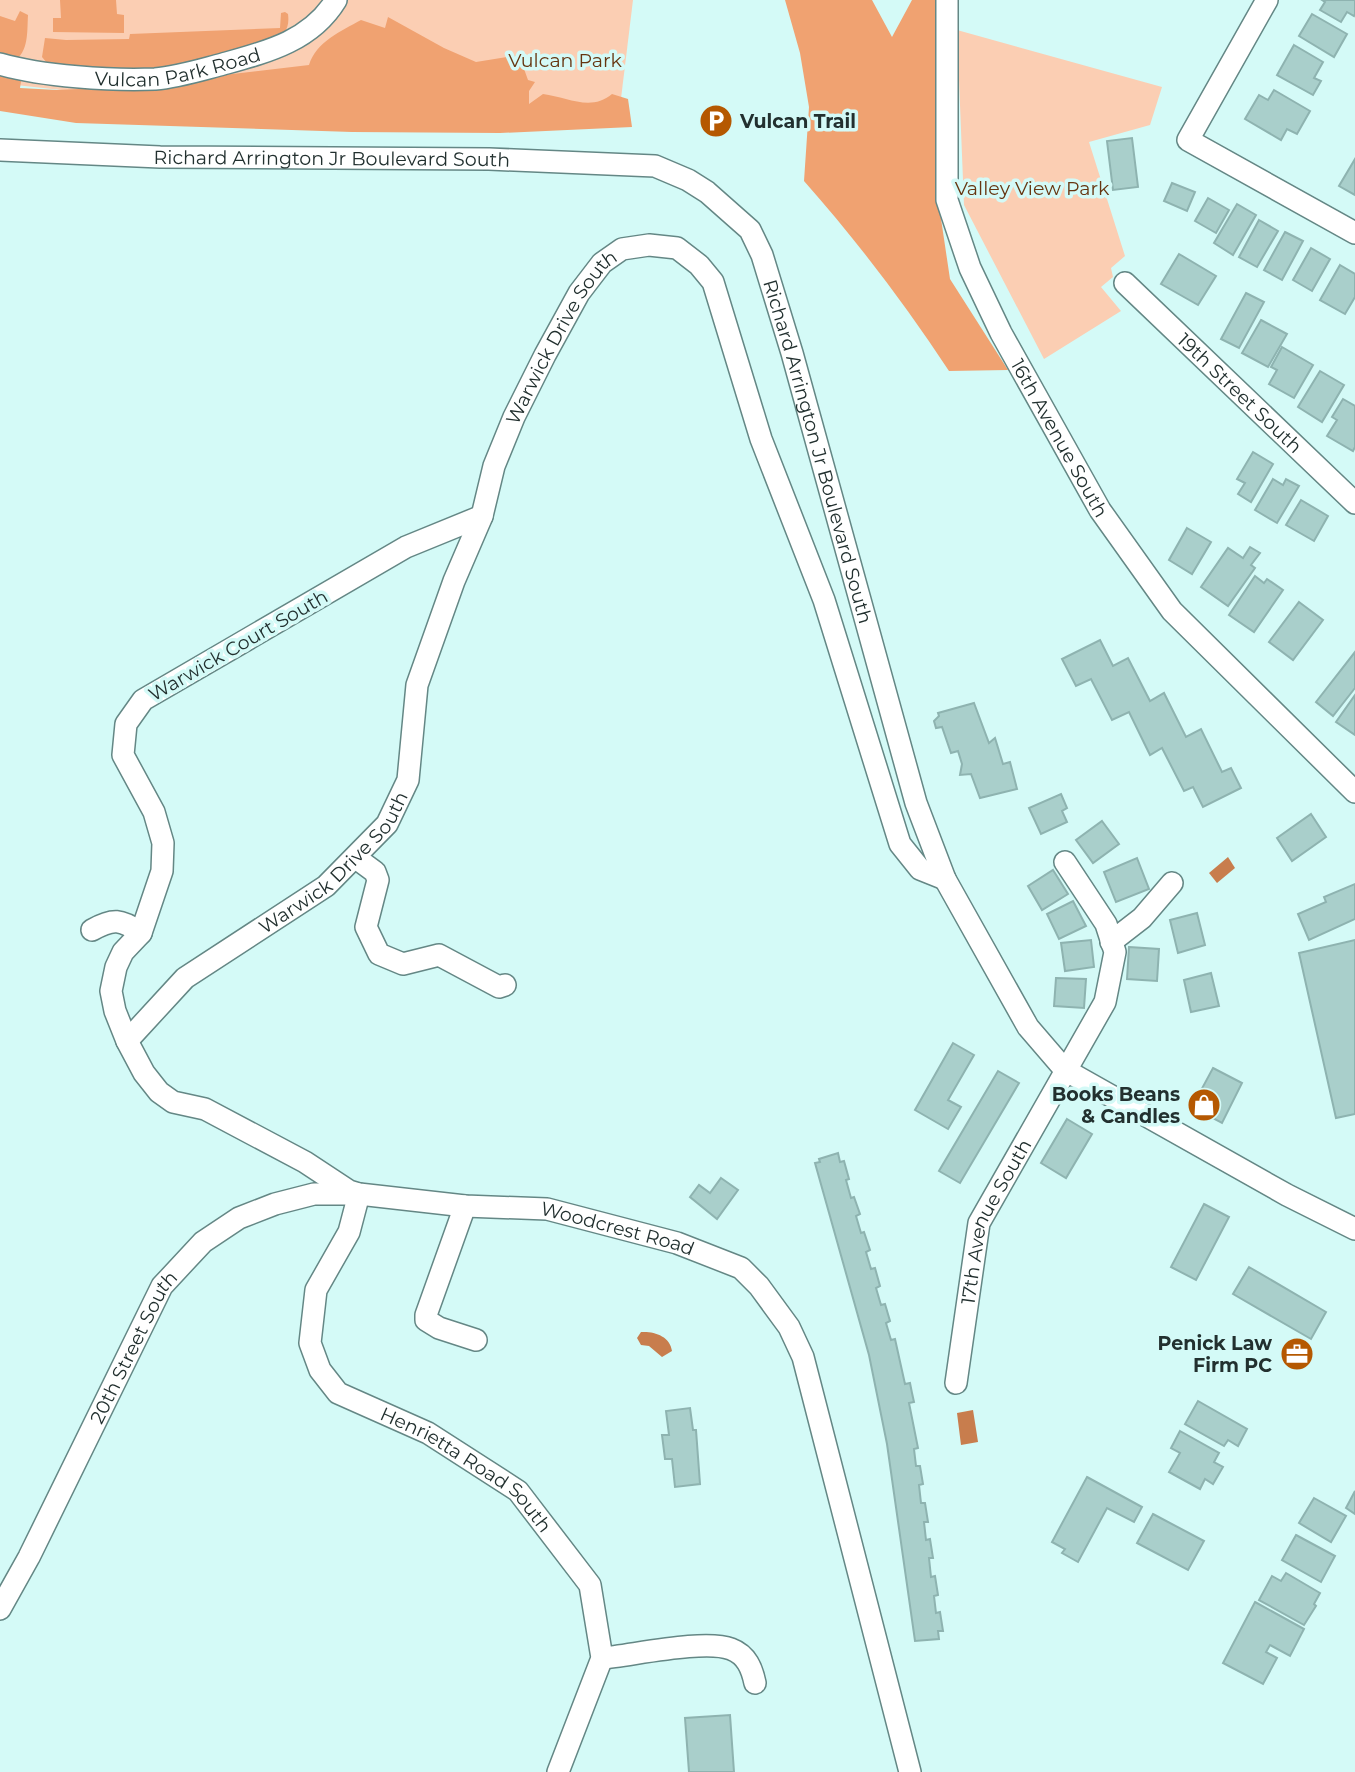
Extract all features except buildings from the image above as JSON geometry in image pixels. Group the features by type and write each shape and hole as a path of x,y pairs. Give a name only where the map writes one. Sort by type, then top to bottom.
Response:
{"street":[{"name":"Vulcan Park Road","path":"0,64 65,75 120,79 173,77 261,55 282,47 314,27 329,12 336,0"},
{"name":"16th Avenue South","path":"947,0 947,200 970,268 1000,333 1100,510 1172,611 1355,792"},
{"path":"1267,0 1188,140 1355,233"},
{"name":"Richard Arrington Jr Boulevard South","path":"0,150 160,157 489,159 654,166 688,180 707,192 750,230 762,255 792,353 916,803 944,879 1028,1027 1065,1070 1287,1195 1355,1229"},
{"name":"Warwick Drive South","path":"127,1041 185,978 326,886 387,824 408,780 417,685 454,581 482,516 494,466 514,416 579,292 602,263 622,249 649,245 677,248 699,265 713,282 761,439 824,600 900,844 920,869 944,879"},
{"name":"19th Street South","path":"1125,283 1355,503"},
{"name":"Warwick Court South","path":"141,933 162,871 163,843 154,812 123,755 126,724 143,700 406,547 482,516"},
{"path":"356,858 375,872 378,880 366,927 379,954 403,964 439,955 499,987 505,985"},
{"path":"1065,862 1106,924 1111,942 1142,918 1172,883"},
{"path":"92,929 108,921 129,924 141,933"},
{"name":"Woodcrest Road","path":"141,933 124,952 116,967 111,991 115,1011 127,1041 159,1092 173,1102 205,1109 305,1162 359,1195 465,1206 547,1209 677,1243 741,1268 759,1286 789,1327 803,1357 910,1772"},
{"name":"17th Avenue South","path":"956,1383 979,1223 1105,1002 1115,952 1111,942"},
{"name":"20th Street South","path":"0,1609 29,1557 162,1286 203,1242 239,1219 275,1204 314,1194 359,1195"},
{"name":"Henrietta Road South","path":"359,1195 349,1233 316,1290 310,1343 320,1370 338,1392 428,1433 518,1491 590,1585 602,1658"},
{"path":"465,1206 426,1320 439,1328 476,1340"},
{"path":"558,1772 602,1658 710,1645 733,1650 742,1657 751,1665 755,1683"}],"green space":[{"name":"Vulcan Park","path":"0,0 633,0 619,115 152,100 16,85 0,81"},
{"name":"Valley View Park","path":"957,30 1162,87 1150,125 1089,142 1125,256 1111,268 1113,277 1101,287 1121,311 1044,359 964,205"}],"shaded area":[{"path":"60,0 116,0 117,14 124,15 124,33 53,32 53,18 61,18"},
{"path":"785,0 872,0 892,37 912,0 936,0 937,192 950,279 1008,370 949,371 880,273 804,181 809,107 800,53"},
{"path":"20,11 28,15 27,34 25,47 14,61 0,57 0,16 15,21"},
{"path":"281,13 288,14 287,28 272,44 146,72 47,63 42,57 45,38 129,39 130,34 280,28"},
{"path":"388,17 444,48 476,62 519,55 528,80 535,82 529,91 529,104 543,94 587,103 596,102 612,94 628,99 632,127 500,133 352,132 76,123 0,111 0,71 22,75 20,88 57,90 121,87 309,65 317,50 338,33 361,20 385,28"},
{"path":"1228,857 1235,868 1217,883 1209,873"},
{"path":"641,1332 651,1332 665,1338 672,1351 662,1357 649,1346 641,1345 637,1338"},
{"path":"973,1410 978,1442 961,1445 957,1413"}],"place":[{"name":"Vulcan Trail","path":"716,121"},
{"name":"Books Beans & Candles","path":"1204,1105"},
{"name":"Penick Law Firm PC","path":"1297,1354"}]}
